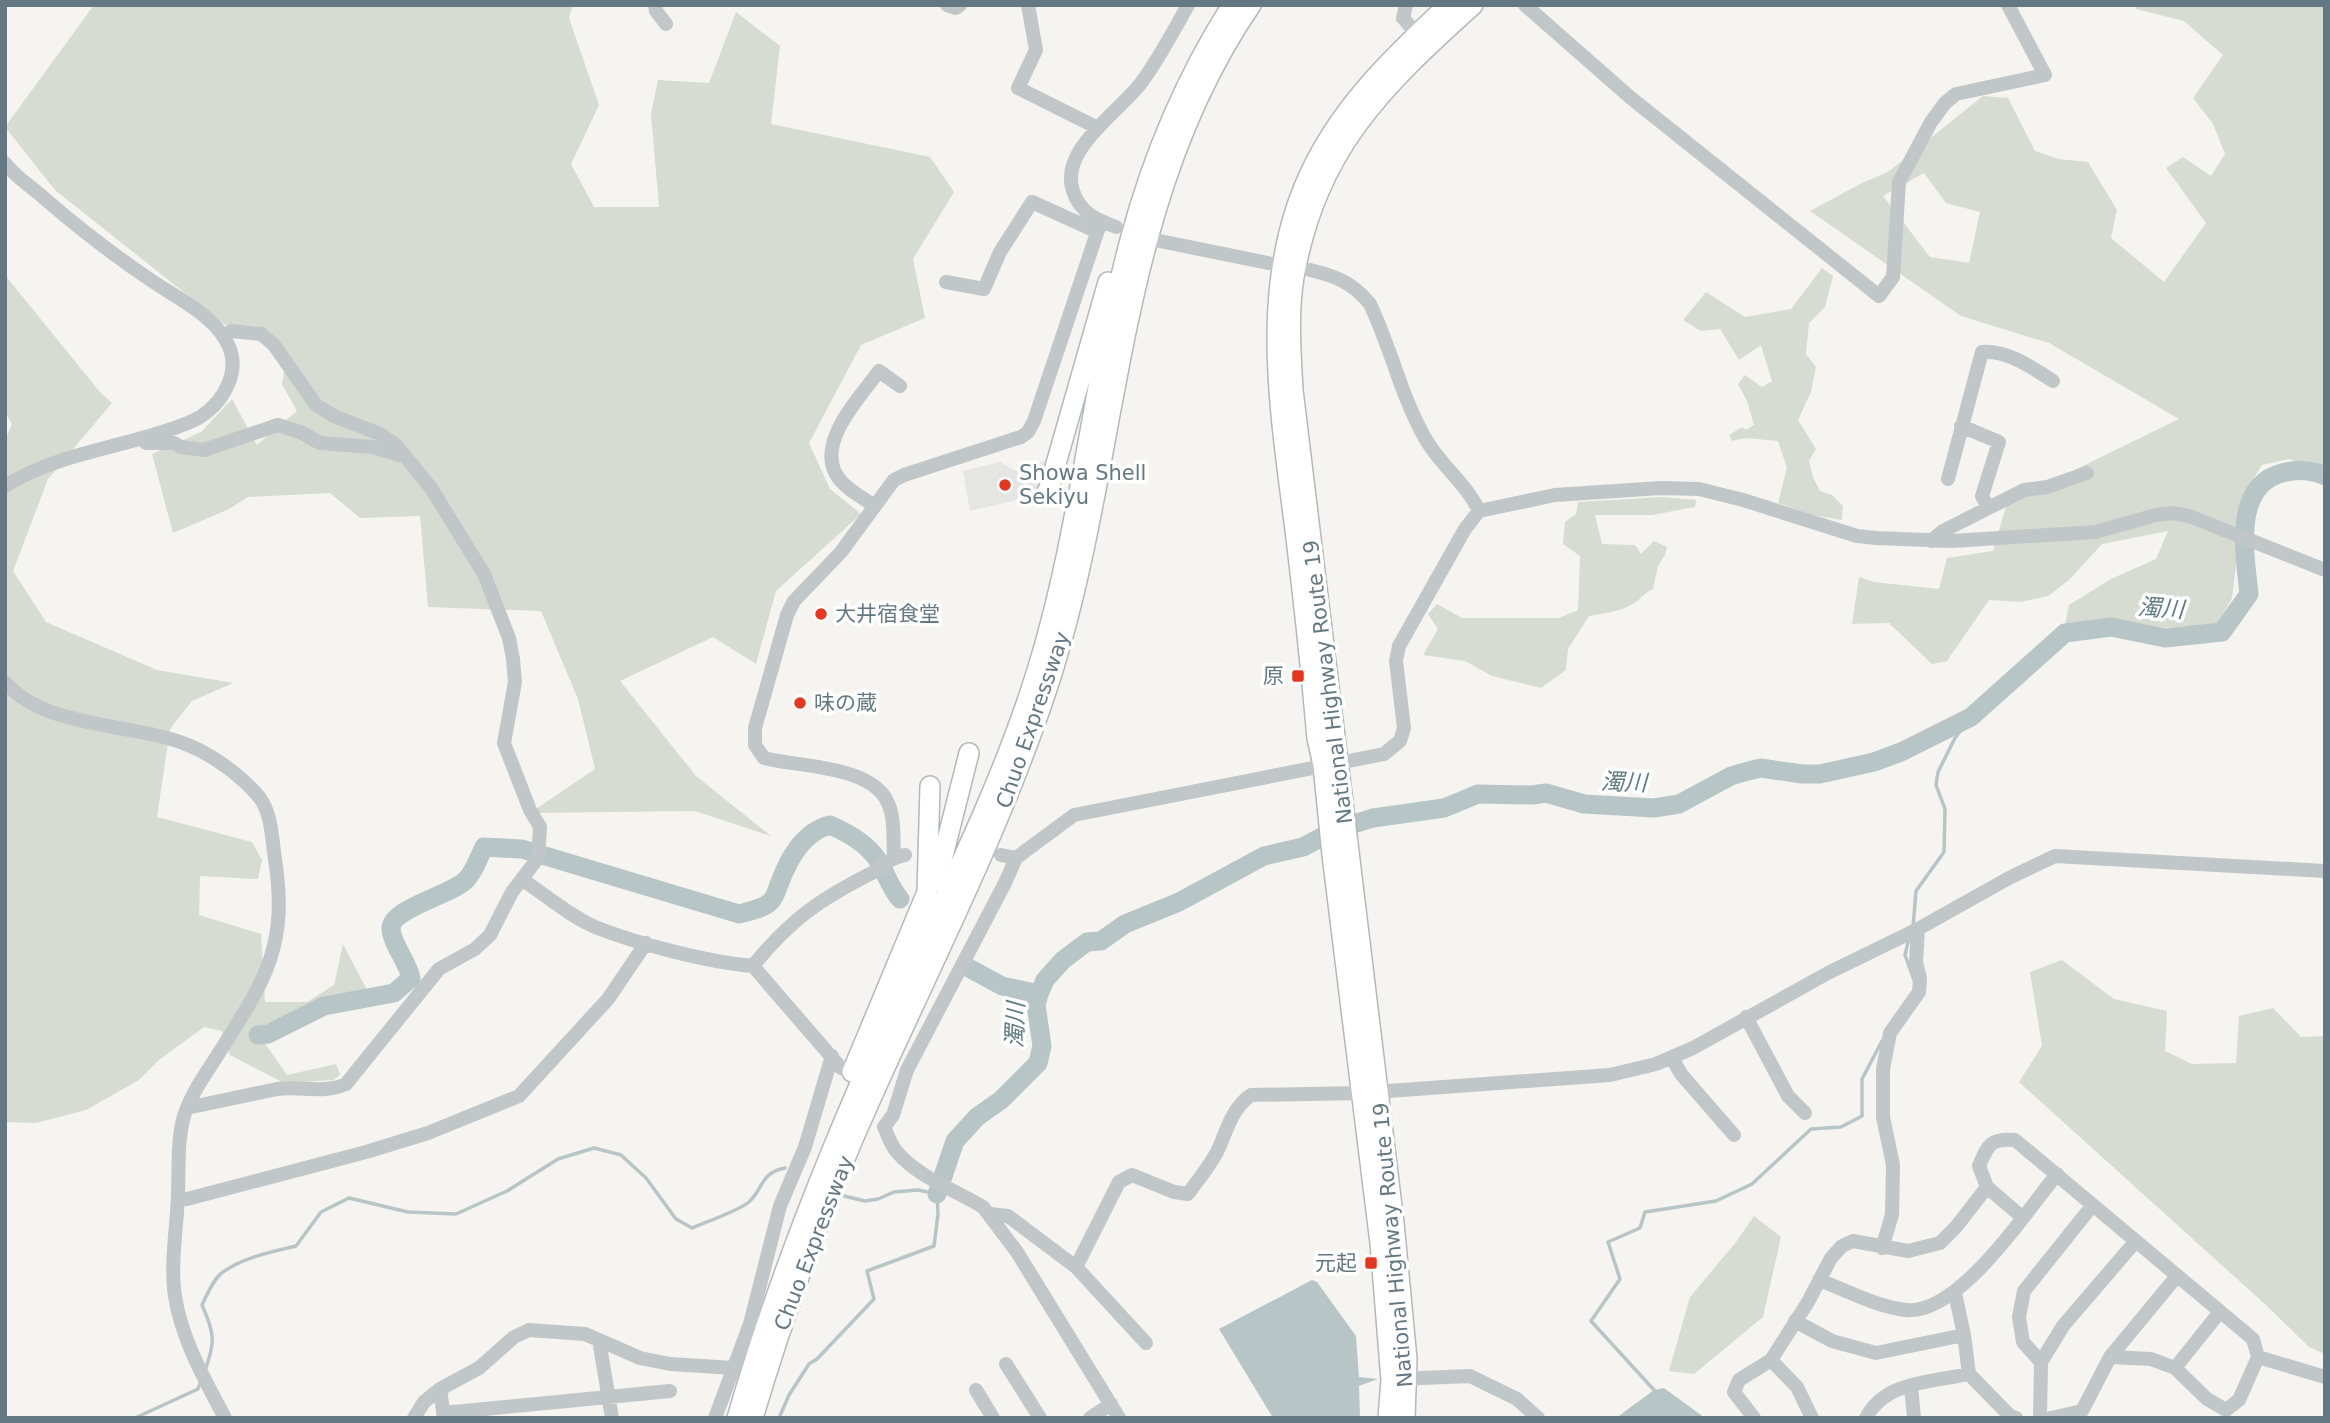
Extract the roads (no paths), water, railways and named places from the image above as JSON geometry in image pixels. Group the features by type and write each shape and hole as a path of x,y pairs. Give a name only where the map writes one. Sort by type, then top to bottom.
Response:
{"highway":[{"name":"Chuo Expressway","path":"753,1418 772,1354 838,1178 872,1096 964,899 1025,755 1053,672 1080,571 1118,367 1145,246 1159,198 1181,137 1211,74 1251,5"},
{"name":"National Highway Route 19","path":"1330,763 1317,738 1278,374 1277,301 1280,271 1299,200 1332,133 1356,98 1387,62 1448,5"},
{"name":"National Highway Route 19","path":"1405,1418 1380,1243 1369,1092 1330,763 1293,390 1290,325 1294,278 1315,200 1349,134 1398,75 1473,5"},
{"name":"Chuo Expressway","path":"737,1418 790,1258 852,1102 982,820 1010,751 1038,668 1070,545 1114,310 1133,229 1168,127 1195,70 1228,12"},
{"path":"1045,496 1136,184 1181,75 1200,41 1228,12"},
{"path":"790,1258 804,1197 885,987 943,856 969,753"},
{"path":"927,892 930,786"},
{"name":"National Highway Route 19","path":"1388,1418 1399,1379"}],"street":[{"path":"655,5 656,11 666,24"},
{"path":"947,5 957,8 960,5"},
{"path":"1028,5 1036,50 1018,88 1098,128"},
{"path":"1099,226 1080,207 1070,182 1075,157 1145,78 1188,5"},
{"path":"1406,5 1403,18 1417,34"},
{"path":"1525,5 1631,98 1879,296 1894,277 1899,182 1938,112 1956,94 2045,75 2008,5"},
{"path":"5,163 113,256 193,309 224,337 231,355 233,372 228,388 219,400 190,422 60,460 5,486"},
{"path":"946,282 985,289 1000,252 1032,202 1099,226 1116,227"},
{"path":"753,965 789,926 817,902 900,856 888,801 870,783 814,766 764,758 755,745 755,728 790,607 841,552 889,485 904,475 1028,432 1099,226"},
{"path":"1160,241 1268,263"},
{"path":"1310,270 1330,274 1349,283 1359,290 1370,304 1414,419 1428,444 1472,496 1479,511"},
{"path":"187,1108 276,1089 328,1090 346,1084 439,969 475,949 490,935 506,901 538,858 540,827 530,810 504,743 515,682 509,638 484,574 431,488 396,445 380,434 336,417 316,405 274,345 261,334 231,331 224,337"},
{"path":"1948,479 1982,352 1993,351 2029,366 2053,381"},
{"path":"875,506 839,479 832,468 832,445 837,431 879,372 900,386"},
{"path":"142,438 146,443 174,443 181,447 204,450 278,425 300,432 320,443 373,447 405,456"},
{"path":"1961,426 1999,442 1982,496 1987,508"},
{"path":"1931,541 1942,531 2024,490 2047,487 2087,473"},
{"path":"1119,1418 1017,1252 990,1214 983,1207 907,1162 895,1150 884,1127 893,1115 907,1070 1005,883 1009,856 1074,816 1384,754 1400,741 1405,727 1396,661 1399,646 1465,529 1479,511 1555,495 1661,488 1699,489 1857,536 1931,541 2095,532 2141,518 2172,513 2209,523 2325,570"},
{"path":"5,682 22,699 47,710 174,740 196,748 251,790 267,811 277,873 278,925 271,962 257,991 193,1094 187,1108 180,1142 174,1294 200,1369 225,1418"},
{"path":"1076,1267 1119,1182 1132,1175 1174,1192 1188,1194 1216,1154 1228,1123 1241,1102 1251,1095 1369,1092 1609,1075 1639,1069 1672,1058 2055,856 2325,871"},
{"path":"523,880 593,926 646,943 731,964 753,965 841,1069"},
{"path":"1882,1248 1892,1215 1893,1165 1883,1117 1883,1069 1891,1033 1919,992 1920,978 1913,931"},
{"path":"178,1199 187,1199 366,1152 428,1133 519,1096 608,999 646,943"},
{"path":"1746,1017 1788,1096 1805,1113"},
{"path":"715,1418 760,1288 780,1206 793,1175 832,1056"},
{"path":"1672,1058 1681,1074 1734,1135"},
{"path":"2022,1217 1987,1188 1979,1166 1988,1146 1999,1139 2015,1140 2057,1174 2253,1339 2258,1357 2239,1400 2226,1410 2207,1399 2175,1368 2151,1359 2110,1357"},
{"path":"1819,1280 1881,1304 1908,1310 1938,1303 1969,1280 2057,1174"},
{"path":"1754,1418 1734,1392 1739,1380 1771,1360 1831,1258 1842,1246 1853,1241 1908,1251 1940,1243 1987,1188"},
{"path":"2041,1362 2023,1342 2019,1317 2024,1291 2092,1206"},
{"path":"990,1214 1008,1216 1076,1267 1146,1343"},
{"path":"2040,1418 2041,1362 2063,1326 2135,1242"},
{"path":"2052,1418 2082,1411 2110,1357 2177,1276"},
{"path":"1955,1293 1969,1374 2010,1416 2016,1418"},
{"path":"2175,1368 2219,1313"},
{"path":"1795,1321 1832,1340 1876,1353 1964,1335"},
{"path":"414,1418 424,1402 439,1389 479,1368 514,1337 529,1331 585,1334 640,1358 670,1364 734,1368"},
{"path":"599,1340 612,1418"},
{"path":"2258,1357 2325,1377"},
{"path":"1771,1360 1797,1387 1812,1418"},
{"path":"1006,1364 1040,1418"},
{"path":"1866,1418 1875,1403 1902,1386 1969,1374"},
{"path":"1399,1379 1470,1376 1517,1399 1538,1418"},
{"path":"1911,1386 1914,1418"},
{"path":"439,1389 444,1415 670,1391"},
{"path":"976,1391 993,1418"},
{"path":"1090,1418 1111,1404"}],"waterway":[{"name":"濁川","path":"937,1194 955,1141 977,1117 1001,1100 1038,1063 1042,1046 1036,1005 1039,994 1045,980 1063,960 1087,942 1101,941 1125,924 1179,902 1264,856 1303,847 1337,829 1373,818 1444,808 1478,794 1546,793 1584,804 1654,808 1679,804 1731,776 1761,768 1820,774 1874,762 1901,752 1971,717 2065,633 2111,627 2165,638 2222,632 2249,594 2245,524 2255,492 2266,480 2282,473 2298,470 2325,476"},
{"path":"1913,927 1916,891 1944,852 1945,809 1936,785 1938,772 1955,738 1971,717"},
{"path":"258,1035 268,1034 324,1006 394,993 411,978 392,934 394,921 411,908 459,886 474,869 484,847 522,849 739,914 770,902 798,847 812,833 830,825 868,848 900,899"},
{"path":"1909,938 1905,955 1914,980"},
{"path":"967,967 1002,986 1039,994"},
{"path":"1654,1390 1591,1321 1620,1279 1608,1242 1640,1228 1645,1212 1716,1201 1752,1184 1811,1129 1841,1127 1862,1116 1862,1079 1882,1041"},
{"path":"205,1370 211,1352 212,1337 202,1305 216,1279 240,1262 296,1246 321,1212 349,1198 408,1212 456,1214 507,1191 558,1159 594,1148 621,1155 646,1178 676,1219 692,1228 730,1213 749,1202 771,1173 785,1168"},
{"path":"779,1418 789,1395 809,1364 817,1359 874,1299 867,1271 934,1246 938,1214 937,1194 918,1190 894,1192 865,1201 844,1196"},
{"path":"135,1418 198,1389 201,1380"}],"place":[{"name":"Showa Shell Sekiyu","path":"1005,485"},
{"name":"大井宿食堂","path":"821,614"},
{"name":"原","path":"1298,676"},
{"name":"味の蔵","path":"800,703"},
{"name":"元起","path":"1371,1263"}]}
